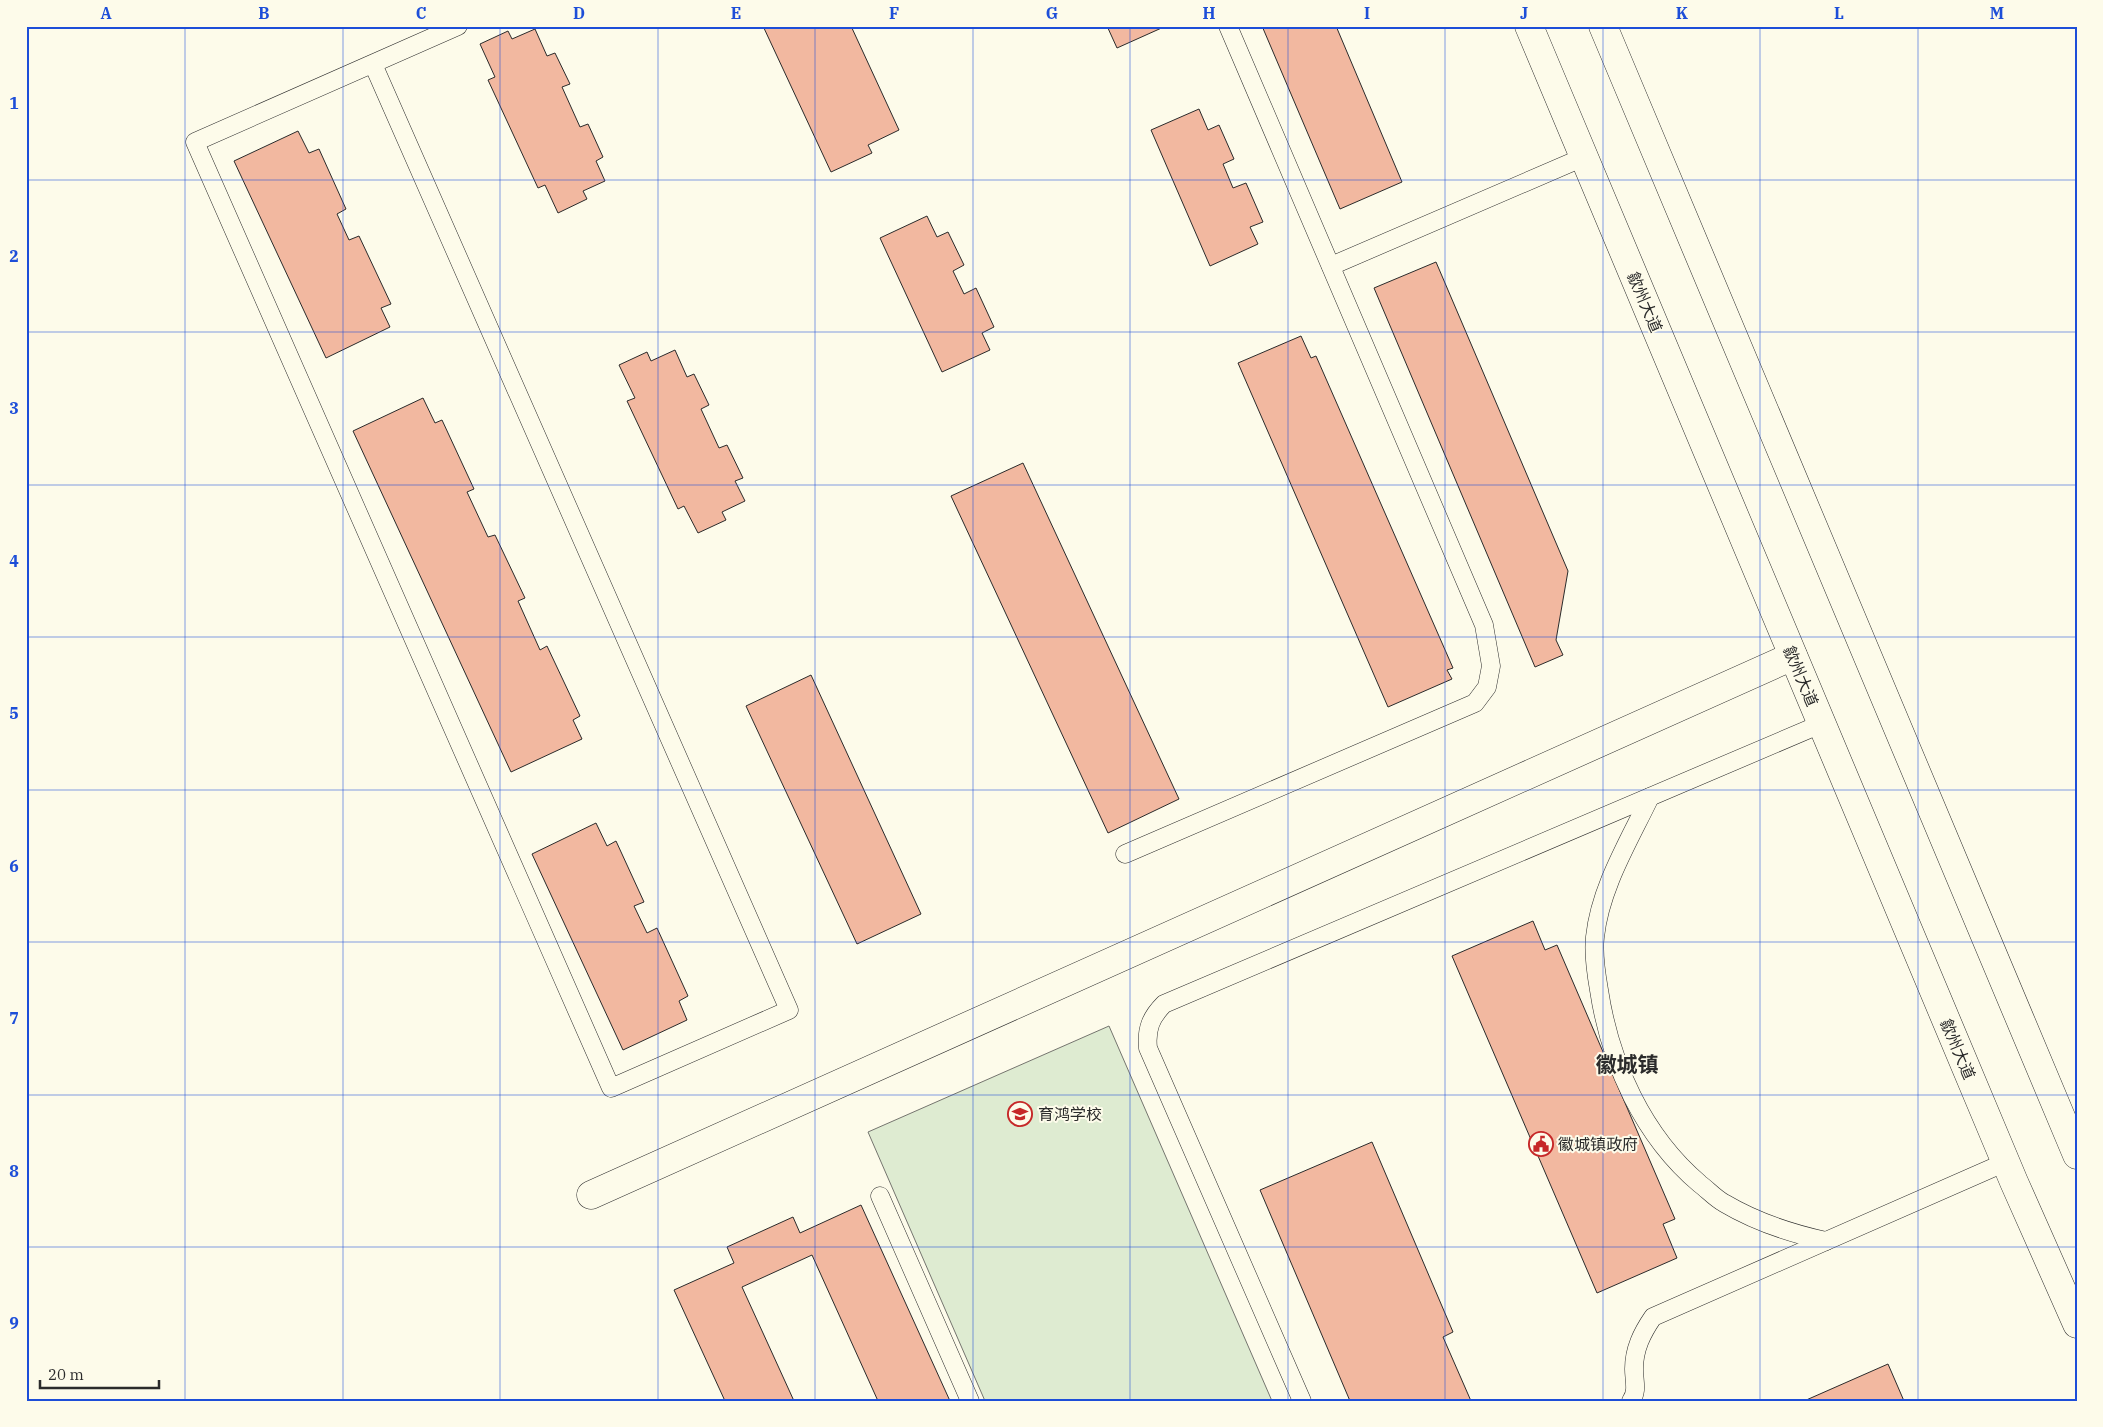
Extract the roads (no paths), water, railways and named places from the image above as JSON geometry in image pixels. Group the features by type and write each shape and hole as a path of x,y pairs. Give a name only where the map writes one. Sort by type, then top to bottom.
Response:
{"main road":[{"name":"歙州大道","path":"1529,26 1821,724 2006,1162 2077,1324"},
{"path":"1603,26 2077,1155"},
{"path":"591,1195 1793,656"}],"lane":[{"path":"373,64 789,1010 611,1088 195,142 458,26"},
{"path":"1125,854 1474,702 1487,686 1492,666 1484,625 1228,26"},
{"path":"1331,266 1584,157"},
{"path":"1302,1401 1148,1048 1147,1034 1150,1022 1156,1012 1164,1004 1821,724"},
{"path":"1650,797 1610,882 1600,910 1595,938 1596,975 1602,1011 1622,1074 1649,1127 1663,1147 1681,1168 1722,1202 1755,1220 1790,1233 1826,1241"},
{"path":"1631,1401 1636,1390 1634,1369 1636,1348 1643,1332 1654,1318 2006,1162"},
{"path":"880,1196 970,1401"}],"place":[{"name":"育鸿学校","path":"1020,1114"},
{"name":"徽城镇政府","path":"1541,1144"}],"district":[{"name":"徽城镇","path":"1627,1064"}]}
